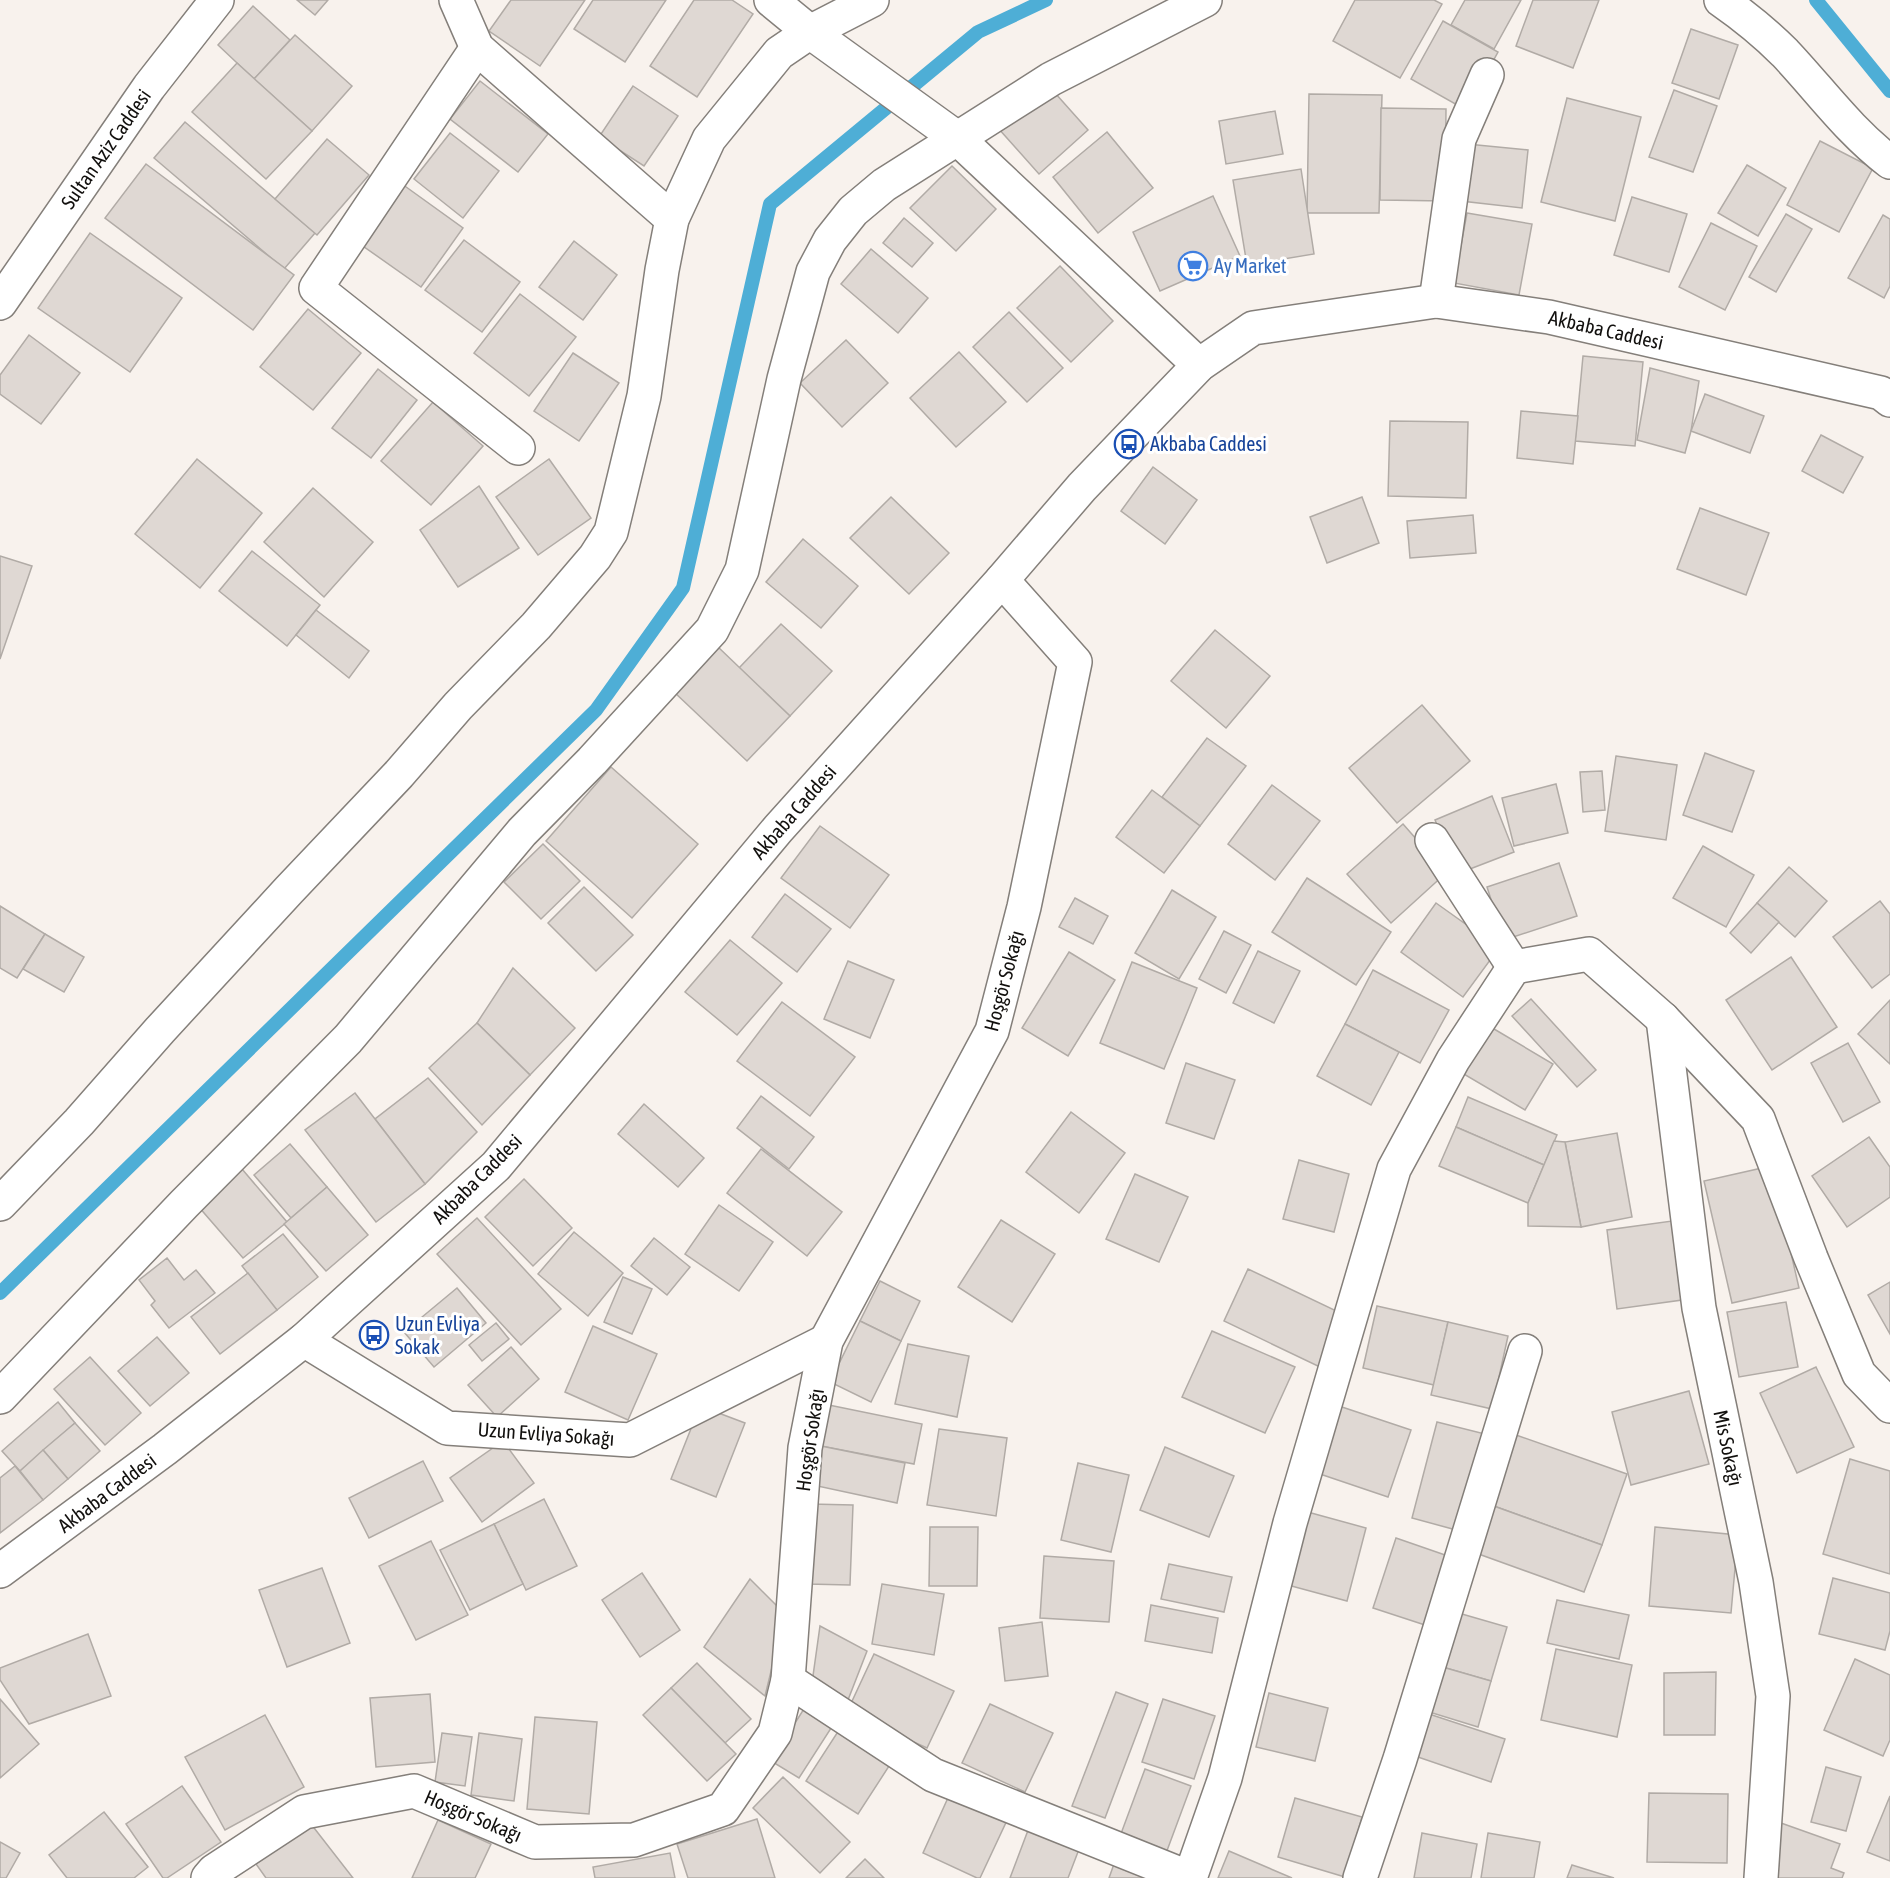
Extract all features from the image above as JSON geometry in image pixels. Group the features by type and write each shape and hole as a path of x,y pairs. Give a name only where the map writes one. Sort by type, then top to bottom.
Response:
{"street":[{"name":"Sultan Aziz Caddesi","path":"0,303 148,87 216,0"},
{"path":"456,0 477,48 672,219"},
{"path":"771,0 810,32 947,131 1199,365"},
{"path":"0,1204 79,1122 281,899 399,774 458,706 536,626 595,557 611,532 639,417 672,219 709,140 779,53 810,32 872,0"},
{"path":"0,1397 184,1204 348,1039 522,832 592,761 712,630 742,570 784,379 813,272 830,240 853,211 947,131 1205,0"},
{"path":"1721,0 1753,23 1785,53 1840,116 1890,162"},
{"path":"477,48 316,288 518,448"},
{"path":"1436,301 1459,139 1487,75"},
{"name":"Akbaba Caddesi","path":"0,1571 165,1449 304,1340 496,1166 778,829 1002,580 1082,487 1199,365 1253,328 1436,301 1549,317 1881,393 1890,400"},
{"name":"Hoşgör Sokağı","path":"208,1878 214,1870 304,1812 414,1791 535,1842 634,1840 723,1809 775,1733 788,1680 805,1448 826,1341 992,1031 1024,907 1075,662 1002,580"},
{"path":"1432,840 1514,967"},
{"path":"788,1680 933,1775 1190,1878 1225,1778 1290,1523 1394,1169 1453,1060 1514,967 1589,954 1663,1019 1758,1119 1811,1258 1859,1374 1890,1406"},
{"name":"Mis Sokağı","path":"1663,1019 1699,1308 1756,1582 1773,1696 1761,1878"},
{"name":"Uzun Evliya Sokağı","path":"304,1340 447,1428 630,1440 826,1341"},
{"path":"1360,1878 1400,1759 1525,1351"}],"building":[{"path":"297,0 328,0 315,15"},
{"path":"511,0 585,0 540,66 489,31"},
{"path":"593,0 666,0 625,62 574,29"},
{"path":"694,0 732,0 753,14 697,97 650,66"},
{"path":"1355,0 1434,0 1442,4 1400,78 1333,41"},
{"path":"1465,0 1521,0 1494,49 1451,25"},
{"path":"1533,0 1599,0 1573,68 1516,46"},
{"path":"253,6 290,40 254,79 218,45"},
{"path":"1443,21 1498,52 1466,110 1411,79"},
{"path":"1691,29 1738,45 1719,99 1672,83"},
{"path":"295,35 352,86 312,131 254,79"},
{"path":"237,63 312,131 266,179 192,112"},
{"path":"480,81 548,134 518,172 450,119"},
{"path":"1047,84 1088,130 1039,174 998,128"},
{"path":"633,86 678,116 644,166 599,137"},
{"path":"1674,90 1717,106 1693,172 1649,157"},
{"path":"1309,94 1382,95 1379,213 1307,213"},
{"path":"1567,98 1641,117 1615,221 1541,202"},
{"path":"1381,108 1446,109 1445,201 1380,200"},
{"path":"1275,111 1283,154 1226,164 1219,121"},
{"path":"185,122 315,233 284,269 154,158"},
{"path":"1107,132 1153,188 1098,233 1053,177"},
{"path":"450,133 499,171 463,218 414,179"},
{"path":"327,139 369,175 317,235 275,199"},
{"path":"1820,141 1873,168 1839,232 1787,205"},
{"path":"1467,144 1528,150 1522,208 1461,201"},
{"path":"146,164 294,275 253,330 105,218"},
{"path":"1747,165 1786,188 1758,236 1718,213"},
{"path":"952,166 996,209 956,251 910,208"},
{"path":"1301,169 1314,254 1247,265 1233,180"},
{"path":"402,184 463,228 421,287 360,244"},
{"path":"1213,196 1240,256 1160,291 1133,232"},
{"path":"1632,197 1687,214 1669,272 1614,255"},
{"path":"1467,213 1532,224 1519,295 1454,283"},
{"path":"1786,214 1812,229 1776,292 1749,277"},
{"path":"1883,215 1890,219 1890,286 1884,298 1848,278"},
{"path":"904,218 933,243 912,267 883,243"},
{"path":"1711,223 1757,246 1725,310 1679,287"},
{"path":"90,233 182,298 130,372 38,308"},
{"path":"464,240 520,282 482,332 425,290"},
{"path":"574,241 617,275 583,320 539,287"},
{"path":"871,249 928,298 898,333 841,284"},
{"path":"1060,266 1113,321 1071,362 1017,308"},
{"path":"520,294 576,337 529,396 474,353"},
{"path":"308,309 361,353 313,410 260,367"},
{"path":"1009,312 1063,368 1027,402 973,347"},
{"path":"29,335 80,373 41,424 0,394 0,375"},
{"path":"846,340 888,383 842,427 800,383"},
{"path":"959,352 1006,402 956,447 910,398"},
{"path":"573,353 619,383 579,441 534,411"},
{"path":"1583,356 1643,362 1635,446 1575,441"},
{"path":"1650,368 1699,381 1685,453 1637,440"},
{"path":"378,369 417,400 371,458 332,428"},
{"path":"1705,394 1764,416 1750,453 1691,431"},
{"path":"433,402 483,446 431,505 381,461"},
{"path":"1521,411 1578,416 1573,464 1517,458"},
{"path":"1390,421 1468,422 1466,498 1388,496"},
{"path":"1821,435 1863,457 1843,493 1802,471"},
{"path":"197,459 262,513 200,588 135,534"},
{"path":"549,459 591,518 538,555 496,497"},
{"path":"1153,467 1197,500 1165,544 1121,511"},
{"path":"479,486 519,548 458,587 420,530"},
{"path":"313,488 373,542 324,597 264,542"},
{"path":"891,497 949,553 909,594 850,538"},
{"path":"1362,497 1379,543 1327,563 1310,517"},
{"path":"1700,508 1769,533 1746,595 1677,569"},
{"path":"1473,515 1476,553 1410,558 1407,521"},
{"path":"803,539 858,586 821,628 766,582"},
{"path":"252,551 320,605 287,646 219,591"},
{"path":"0,556 32,566 0,659"},
{"path":"316,610 369,651 349,678 296,635"},
{"path":"781,624 832,671 790,716 739,668"},
{"path":"1215,630 1270,676 1226,728 1171,681"},
{"path":"717,646 790,716 747,761 673,691"},
{"path":"1422,705 1470,761 1397,823 1349,768"},
{"path":"1207,738 1246,766 1200,826 1162,797"},
{"path":"1705,753 1754,771 1732,832 1683,815"},
{"path":"1616,756 1677,765 1666,840 1605,831"},
{"path":"611,767 698,844 632,918 546,841"},
{"path":"1602,771 1605,810 1583,812 1580,772"},
{"path":"1556,784 1568,833 1514,846 1502,798"},
{"path":"1272,785 1320,821 1275,880 1228,844"},
{"path":"1152,790 1200,826 1164,873 1116,837"},
{"path":"1492,796 1514,852 1457,874 1435,820"},
{"path":"1403,824 1446,873 1391,923 1347,874"},
{"path":"820,826 889,875 850,928 781,878"},
{"path":"543,844 580,881 541,919 504,882"},
{"path":"1703,846 1754,875 1726,927 1673,898"},
{"path":"1559,863 1577,916 1504,940 1487,887"},
{"path":"1789,867 1827,901 1795,937 1757,903"},
{"path":"1307,878 1391,932 1356,985 1272,932"},
{"path":"584,887 633,935 596,971 548,923"},
{"path":"1172,890 1216,917 1179,979 1135,953"},
{"path":"785,894 831,929 797,972 752,937"},
{"path":"1075,898 1108,916 1093,944 1059,927"},
{"path":"1880,901 1890,914 1890,974 1872,988 1833,937"},
{"path":"1436,903 1499,948 1463,997 1401,952"},
{"path":"1757,903 1779,922 1751,953 1730,933"},
{"path":"0,906 45,934 17,978 0,968"},
{"path":"1224,931 1251,945 1226,993 1199,979"},
{"path":"45,934 84,957 64,992 23,969"},
{"path":"730,940 782,983 737,1035 685,992"},
{"path":"1258,951 1300,971 1274,1023 1233,1003"},
{"path":"1069,952 1115,980 1068,1056 1022,1028"},
{"path":"1791,957 1837,1027 1772,1070 1726,1000"},
{"path":"848,961 894,980 870,1038 824,1019"},
{"path":"1132,962 1197,988 1164,1069 1100,1043"},
{"path":"513,968 575,1028 530,1075 477,1023"},
{"path":"1373,970 1449,1010 1420,1063 1345,1024"},
{"path":"1531,999 1596,1070 1577,1087 1512,1016"},
{"path":"1890,1000 1890,1064 1858,1034"},
{"path":"782,1002 855,1057 810,1116 737,1061"},
{"path":"477,1023 530,1075 482,1125 429,1068"},
{"path":"1345,1024 1399,1052 1371,1105 1317,1076"},
{"path":"1489,1026 1553,1064 1525,1110 1462,1073"},
{"path":"1848,1043 1880,1102 1843,1122 1811,1063"},
{"path":"1186,1063 1235,1080 1214,1139 1166,1123"},
{"path":"428,1078 477,1132 425,1184 375,1119"},
{"path":"355,1093 425,1184 376,1222 305,1130"},
{"path":"761,1096 814,1137 789,1169 737,1128"},
{"path":"1468,1097 1557,1135 1544,1165 1456,1127"},
{"path":"644,1104 704,1158 678,1187 618,1134"},
{"path":"1071,1112 1125,1153 1079,1213 1026,1172"},
{"path":"1456,1127 1544,1165 1528,1203 1439,1166"},
{"path":"1617,1133 1632,1217 1581,1227 1565,1142"},
{"path":"1869,1137 1890,1167 1890,1197 1847,1227 1812,1176"},
{"path":"1554,1141 1565,1142 1581,1227 1528,1226 1528,1203"},
{"path":"290,1144 327,1187 291,1218 254,1175"},
{"path":"761,1149 842,1212 807,1256 727,1193"},
{"path":"1299,1160 1349,1174 1334,1232 1283,1219"},
{"path":"1771,1166 1799,1288 1732,1303 1704,1181"},
{"path":"242,1169 287,1222 243,1258 198,1206"},
{"path":"1135,1174 1188,1197 1159,1262 1106,1239"},
{"path":"524,1179 572,1228 533,1266 485,1217"},
{"path":"327,1187 368,1235 326,1271 284,1224"},
{"path":"719,1205 773,1242 739,1291 685,1254"},
{"path":"477,1218 561,1309 521,1345 437,1254"},
{"path":"1001,1220 1055,1254 1012,1322 958,1287"},
{"path":"1672,1221 1682,1300 1617,1309 1607,1230"},
{"path":"574,1232 623,1273 588,1316 538,1274"},
{"path":"283,1234 318,1277 277,1310 242,1266"},
{"path":"654,1238 690,1267 667,1295 631,1266"},
{"path":"167,1258 184,1280 196,1270 215,1293 169,1328 151,1305 155,1301 139,1280"},
{"path":"1248,1269 1347,1316 1322,1368 1224,1321"},
{"path":"248,1273 277,1310 220,1354 191,1317"},
{"path":"623,1277 652,1289 632,1334 604,1322"},
{"path":"880,1281 920,1301 901,1341 860,1321"},
{"path":"1890,1282 1890,1334 1868,1295"},
{"path":"457,1288 486,1323 434,1367 404,1332"},
{"path":"1786,1302 1798,1367 1739,1377 1727,1312"},
{"path":"1377,1306 1448,1322 1434,1385 1363,1368"},
{"path":"860,1321 901,1341 871,1402 830,1382"},
{"path":"1448,1322 1508,1336 1492,1409 1431,1395"},
{"path":"496,1323 509,1339 482,1361 469,1345"},
{"path":"593,1326 657,1354 628,1420 565,1392"},
{"path":"1212,1331 1295,1367 1265,1433 1182,1397"},
{"path":"157,1337 189,1373 150,1406 118,1371"},
{"path":"908,1344 969,1356 957,1417 895,1404"},
{"path":"511,1347 539,1379 497,1417 468,1385"},
{"path":"90,1357 141,1413 105,1445 54,1389"},
{"path":"1816,1367 1854,1447 1797,1473 1760,1393"},
{"path":"1689,1391 1709,1464 1631,1485 1612,1412"},
{"path":"58,1402 75,1423 20,1471 2,1451"},
{"path":"824,1404 922,1424 914,1464 816,1445"},
{"path":"1336,1405 1411,1430 1388,1497 1314,1472"},
{"path":"700,1406 745,1423 716,1497 671,1479"},
{"path":"1437,1422 1485,1434 1460,1531 1412,1518"},
{"path":"75,1423 100,1451 68,1479 43,1450"},
{"path":"939,1429 1007,1438 996,1516 927,1505"},
{"path":"1516,1435 1627,1474 1602,1545 1491,1505"},
{"path":"503,1441 534,1483 482,1522 450,1478"},
{"path":"816,1445 905,1463 897,1503 808,1484"},
{"path":"1165,1447 1234,1476 1209,1537 1140,1510"},
{"path":"43,1450 68,1479 43,1500 20,1471"},
{"path":"1850,1459 1890,1471 1890,1574 1823,1554"},
{"path":"423,1461 443,1501 369,1538 349,1498"},
{"path":"1078,1463 1129,1475 1111,1552 1061,1540"},
{"path":"15,1466 43,1500 0,1533 0,1478"},
{"path":"544,1499 577,1566 526,1590 494,1524"},
{"path":"810,1504 853,1505 850,1585 807,1584"},
{"path":"1491,1505 1602,1545 1584,1592 1473,1552"},
{"path":"1304,1511 1366,1528 1347,1601 1284,1584"},
{"path":"494,1524 523,1584 470,1610 440,1550"},
{"path":"930,1527 978,1527 977,1586 929,1586"},
{"path":"1655,1527 1738,1535 1731,1613 1649,1606"},
{"path":"1396,1538 1448,1556 1425,1625 1373,1608"},
{"path":"431,1541 468,1615 416,1640 379,1566"},
{"path":"1044,1556 1114,1561 1109,1622 1040,1618"},
{"path":"1169,1564 1232,1577 1224,1612 1161,1599"},
{"path":"322,1568 350,1643 287,1667 259,1590"},
{"path":"642,1573 680,1630 640,1657 602,1600"},
{"path":"1833,1578 1890,1593 1890,1631 1885,1650 1819,1634"},
{"path":"750,1579 785,1614 765,1696 704,1647"},
{"path":"882,1584 944,1594 934,1655 872,1644"},
{"path":"1557,1600 1629,1615 1619,1659 1547,1643"},
{"path":"1151,1605 1218,1618 1212,1653 1145,1641"},
{"path":"1455,1612 1507,1627 1491,1681 1439,1666"},
{"path":"1042,1622 1048,1676 1005,1681 999,1628"},
{"path":"820,1626 867,1651 846,1705 812,1683"},
{"path":"88,1634 111,1696 29,1724 0,1680 0,1668"},
{"path":"1556,1649 1632,1665 1617,1737 1541,1720"},
{"path":"874,1654 954,1691 927,1748 847,1712"},
{"path":"1855,1659 1890,1675 1890,1740 1883,1756 1824,1730"},
{"path":"697,1663 751,1719 725,1743 671,1688"},
{"path":"1439,1666 1491,1681 1478,1727 1426,1711"},
{"path":"1716,1672 1715,1735 1664,1735 1664,1673"},
{"path":"671,1688 736,1754 707,1781 643,1715"},
{"path":"1116,1692 1148,1704 1105,1818 1072,1806"},
{"path":"1269,1693 1328,1708 1315,1761 1256,1747"},
{"path":"430,1694 435,1762 376,1767 370,1698"},
{"path":"0,1699 39,1744 0,1778"},
{"path":"1163,1699 1215,1716 1194,1779 1142,1762"},
{"path":"807,1704 835,1722 799,1778 771,1761"},
{"path":"990,1704 1053,1733 1025,1792 962,1763"},
{"path":"1429,1714 1505,1739 1491,1782 1415,1756"},
{"path":"265,1715 304,1787 225,1830 185,1757"},
{"path":"535,1717 597,1722 589,1814 527,1809"},
{"path":"839,1730 891,1763 858,1814 806,1781"},
{"path":"442,1733 472,1737 465,1786 435,1782"},
{"path":"479,1733 522,1739 514,1801 471,1795"},
{"path":"1826,1767 1861,1777 1846,1831 1811,1822"},
{"path":"1145,1769 1191,1786 1165,1856 1119,1839"},
{"path":"783,1777 850,1842 820,1873 753,1808"},
{"path":"182,1786 221,1842 167,1878 163,1878 126,1824"},
{"path":"952,1789 1009,1816 980,1878 923,1853"},
{"path":"1649,1793 1728,1794 1727,1863 1647,1862"},
{"path":"1890,1796 1890,1861 1867,1852"},
{"path":"1295,1798 1362,1817 1345,1877 1278,1857"},
{"path":"104,1812 148,1867 134,1878 67,1878 49,1855"},
{"path":"757,1819 775,1878 688,1878 677,1844"},
{"path":"438,1820 491,1844 475,1878 412,1878"},
{"path":"1781,1823 1840,1844 1831,1868 1844,1873 1842,1878 1774,1878 1779,1865 1769,1861"},
{"path":"311,1824 353,1878 266,1878 256,1864"},
{"path":"1030,1825 1081,1844 1068,1878 1010,1878"},
{"path":"1422,1833 1477,1844 1471,1878 1414,1878"},
{"path":"1488,1833 1540,1842 1534,1878 1481,1878"},
{"path":"0,1842 20,1853 6,1878 0,1878"},
{"path":"1229,1851 1292,1878 1218,1878"},
{"path":"670,1853 675,1878 595,1878 593,1867"},
{"path":"865,1859 884,1878 846,1878"},
{"path":"1114,1864 1153,1878 1109,1878"},
{"path":"1572,1865 1614,1878 1567,1878"}],"waterway":[{"path":"0,1293 596,710 683,588 770,204 978,32 1046,0"},
{"path":"1816,0 1890,91"}],"place":[{"name":"Ay Market","path":"1193,266"},
{"name":"Akbaba Caddesi","path":"1129,444"},
{"name":"Uzun Evliya Sokak","path":"374,1335"}]}
